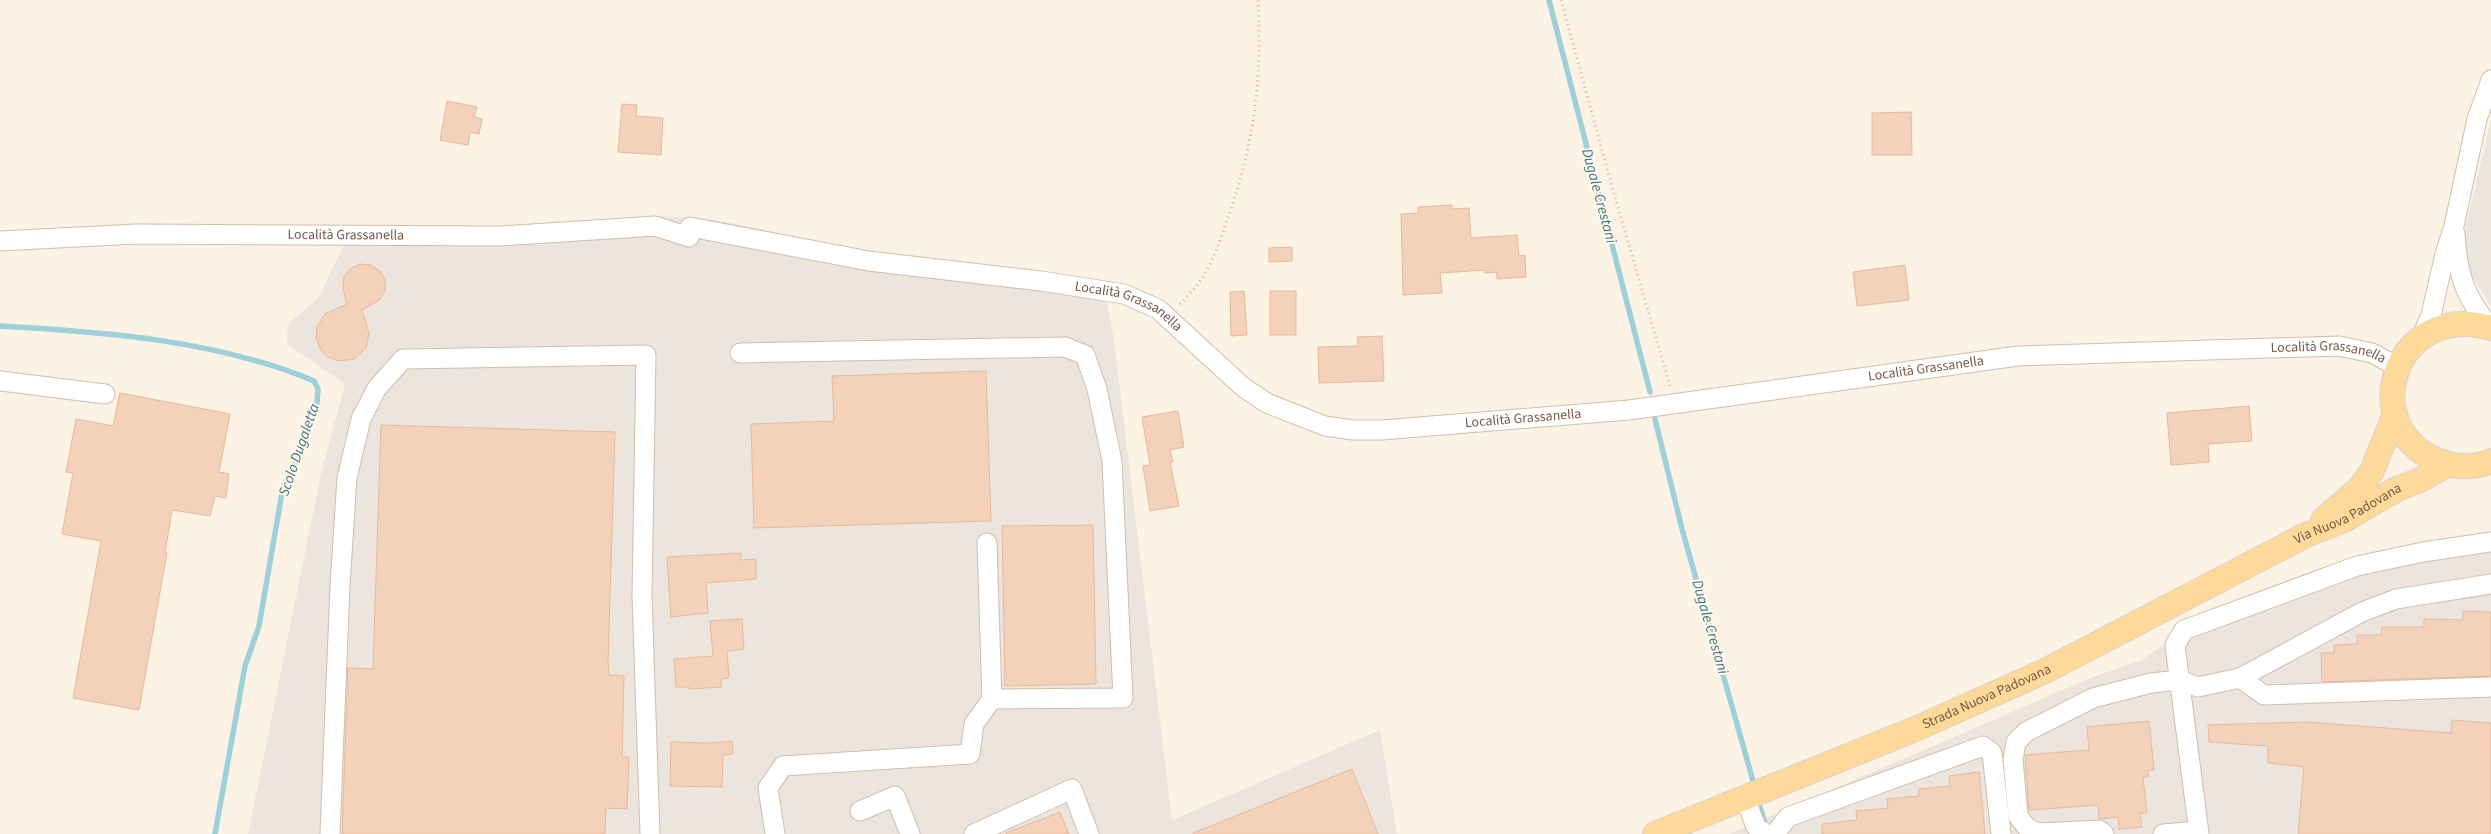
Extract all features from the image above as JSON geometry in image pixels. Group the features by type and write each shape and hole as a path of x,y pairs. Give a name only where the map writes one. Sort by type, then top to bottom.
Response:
{"main road":[{"name":"Via Nuova Padovana","path":"2489,464 2466,467 2447,465 2430,458 2414,446 2403,432 2395,414 2393,382 2398,367 2412,345 2422,336 2438,328 2455,323 2473,323 2491,328"},
{"name":"Via Nuova Padovana","path":"2306,535 2360,488 2372,471 2395,414"},
{"name":"Via Nuova Padovana","path":"2306,535 2344,520 2397,489 2420,480 2447,465"},
{"name":"Strada Nuova Padovana","path":"1655,834 1913,730 2045,672 2306,535"}],"street":[{"path":"2422,336 2431,315 2445,254 2454,226 2477,119 2491,80"},
{"name":"Località Grassanella","path":"0,241 136,234 499,236 656,226 869,262 1099,289 1124,294 1158,309 1243,387 1267,403 1325,426 1353,430 1382,430 1629,410 2018,356 2339,346 2372,354 2398,367"},
{"path":"2454,226 2457,268 2463,285 2475,308 2491,328"},
{"path":"740,354 1065,347 1084,355 1097,389 1112,461 1123,698 992,699"},
{"path":"330,834 340,585 347,478 361,419 377,388 404,359 646,355 642,595 650,834"},
{"path":"0,381 105,394"},
{"path":"2163,834 2199,832 2176,645 2184,630 2357,566 2423,552 2491,542"},
{"path":"775,834 768,788 783,766 970,754 974,724 992,699 987,544"},
{"path":"2104,834 2099,830 2039,833 2028,829 2018,816 2012,759 2016,742 2026,732 2093,698 2151,683 2179,680 2198,687 2240,678 2362,612 2396,600 2491,584"},
{"path":"2240,678 2264,694 2491,687"},
{"path":"1774,834 1788,817 1983,746 1992,753 2001,834"},
{"path":"974,834 1072,789 1089,834"},
{"path":"860,811 895,796 910,834"},
{"path":"1745,798 1756,827 1766,834"}],"path":[{"path":"1168,318 1204,276 1221,237 1244,170 1257,101 1260,38 1258,0"},
{"path":"1561,0 1612,187 1676,403"}],"shaded area":[{"path":"2491,119 2491,306 2465,266 2464,248 2465,230"},
{"path":"660,216 714,220 873,253 1104,285 1114,340 1172,820 1380,730 1397,834 248,834 321,474 345,384 287,344 288,324 319,297 353,226 510,228"},
{"path":"2491,542 2491,834 1729,834 2093,677 2142,660 2184,630 2322,577"}],"building":[{"path":"447,101 477,107 474,117 482,119 479,134 470,132 468,145 440,140"},
{"path":"622,104 637,105 636,116 663,118 661,155 618,152"},
{"path":"1911,112 1912,155 1872,155 1872,113"},
{"path":"1452,205 1452,209 1469,208 1471,238 1517,235 1519,256 1525,255 1526,277 1497,279 1497,272 1485,273 1485,270 1440,273 1442,293 1403,295 1401,214 1418,213 1418,207"},
{"path":"1292,247 1292,261 1269,262 1269,248"},
{"path":"360,264 371,265 380,271 385,280 385,291 379,300 362,310 369,333 366,348 354,359 338,361 328,357 321,350 316,338 317,327 325,314 347,304 343,288 344,277 350,269"},
{"path":"1905,265 1909,300 1857,306 1853,272"},
{"path":"1244,291 1247,335 1231,336 1230,292"},
{"path":"1270,291 1296,291 1296,335 1270,335"},
{"path":"1382,336 1384,381 1319,383 1318,347 1358,346 1357,337"},
{"path":"986,371 991,521 754,528 751,424 834,421 832,376"},
{"path":"120,393 230,414 219,472 229,474 226,498 215,496 210,516 172,510 165,553 167,553 139,710 73,698 101,541 62,534 73,473 66,472 76,419 113,426"},
{"path":"2249,406 2252,441 2208,444 2209,462 2171,465 2167,413"},
{"path":"1178,411 1184,447 1170,450 1173,462 1170,462 1179,506 1150,511 1143,466 1150,465 1142,417"},
{"path":"381,425 615,432 608,662 609,675 624,676 622,757 629,757 627,809 606,808 605,834 342,834 348,668 373,669"},
{"path":"1093,525 1096,684 1005,686 1002,526"},
{"path":"741,553 741,560 756,559 756,579 706,583 708,613 671,617 667,557"},
{"path":"2463,611 2491,612 2491,676 2322,682 2321,653 2334,653 2334,645 2357,644 2357,635 2381,635 2382,627 2424,627 2424,619 2463,620"},
{"path":"742,619 744,649 727,651 729,678 721,679 721,687 689,689 689,687 676,687 674,659 713,656 710,621"},
{"path":"2452,720 2491,723 2491,834 2298,834 2304,767 2268,763 2268,746 2209,742 2208,725 2307,722 2451,733"},
{"path":"2149,721 2154,770 2148,770 2148,777 2143,777 2147,813 2140,813 2142,827 2119,829 2118,817 2099,819 2098,805 2029,810 2025,755 2089,750 2087,727"},
{"path":"732,741 733,754 723,755 722,787 670,786 671,742 711,743"},
{"path":"1352,769 1378,834 1193,834 1193,833"},
{"path":"1979,772 1985,834 1822,834 1822,824 1857,820 1856,811 1888,808 1887,799 1919,796 1919,789 1950,786 1949,776"},
{"path":"1060,812 1069,834 1006,834 1006,833"}],"waterway":[{"name":"Dugale Crestani","path":"1549,0 1650,392"},
{"name":"Scolo Dugaletta","path":"0,326 120,335 199,347 277,367 314,381 318,389 317,403 303,449 283,487 259,626 245,666 215,834"},
{"name":"Dugale Crestani","path":"1655,419 1682,529 1755,788"},
{"name":"Dugale Crestani","path":"1757,797 1766,827"}]}
